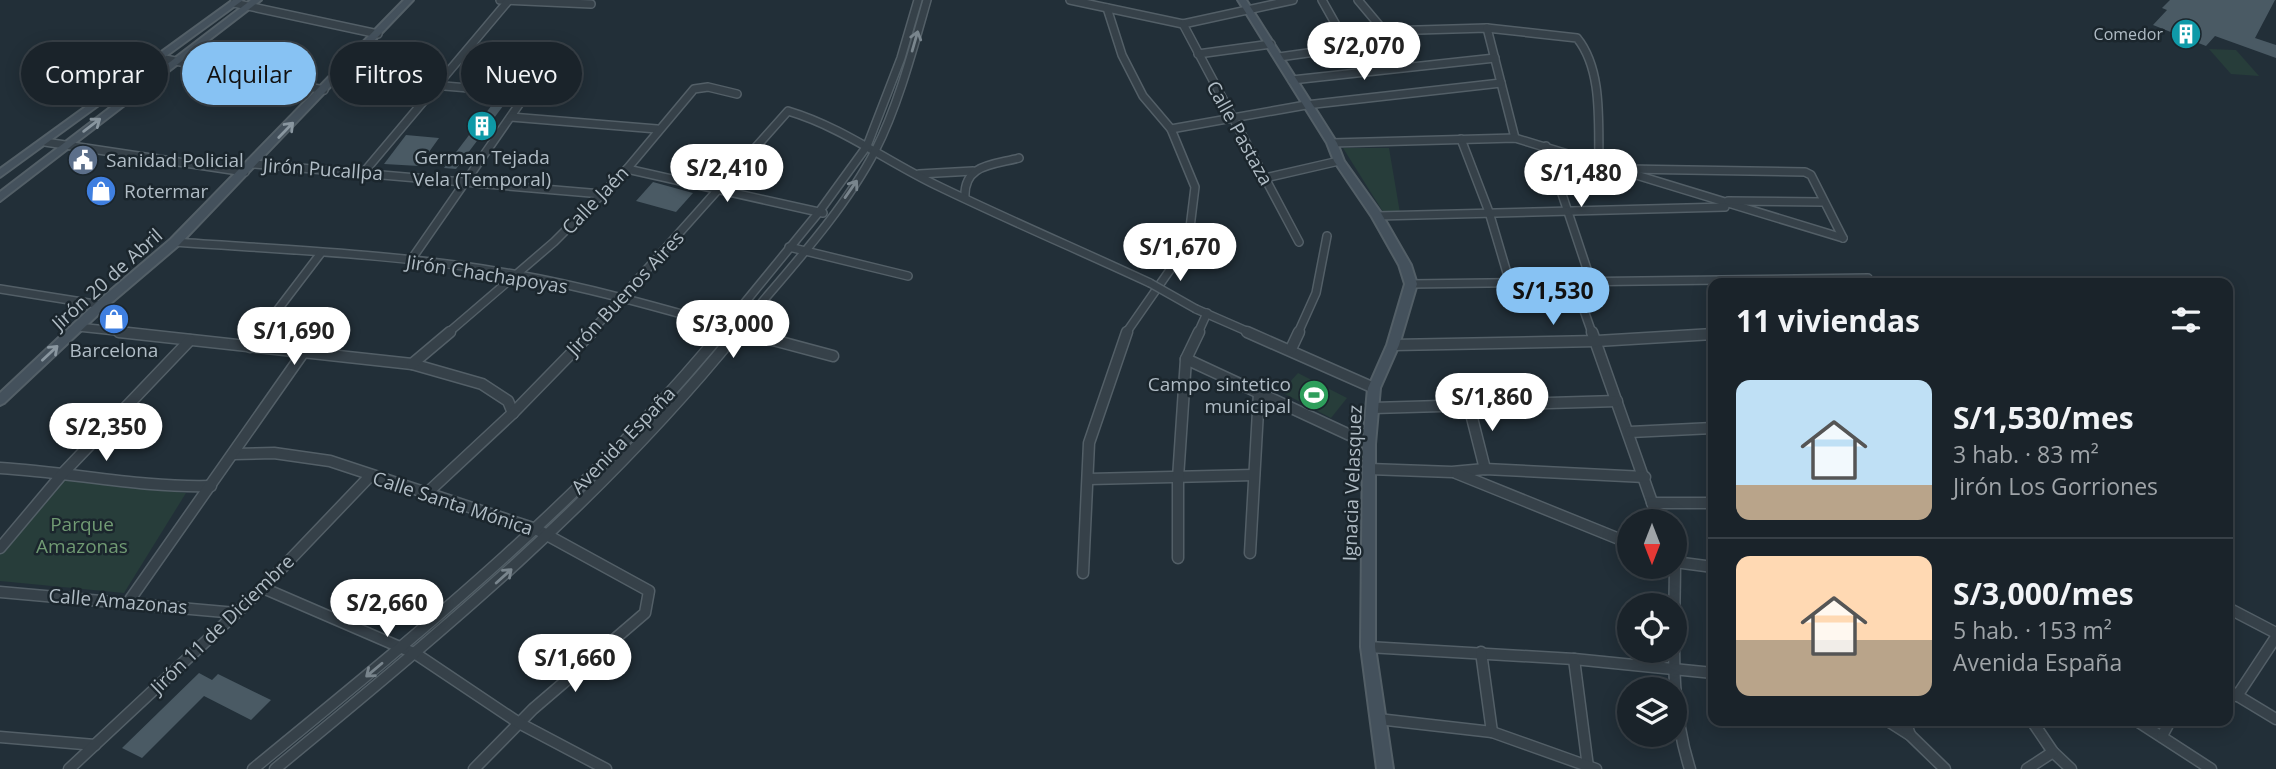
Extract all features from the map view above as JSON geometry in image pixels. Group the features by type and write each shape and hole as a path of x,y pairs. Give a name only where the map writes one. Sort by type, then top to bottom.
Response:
{"main road":[{"name":"Jirón 20 de Abril","path":"370,42 410,0"},
{"path":"168,52 237,1"},
{"path":"0,197 254,3"},
{"path":"1245,4 1332,143 1339,162 1377,216 1405,265 1411,284"},
{"name":"Jirón 20 de Abril","path":"0,400 101,305 175,242 330,84"},
{"path":"0,174 95,105"},
{"name":"Ignacia Velasquez","path":"1385,769 1368,647 1369,444 1374,388 1393,345 1411,284"}],"street":[{"path":"500,0 591,4"},
{"path":"447,74 508,0"},
{"name":"Avenida España","path":"254,769 401,648 536,529 683,379 871,148 918,0"},
{"name":"Avenida España","path":"275,769 416,654 549,536 694,384 832,215 871,148 910,58 927,0"},
{"path":"1070,0 1183,23 1245,4 1293,0"},
{"path":"1322,0 1349,48"},
{"path":"1358,0 1381,30 1488,28 1570,37 1583,44 1597,104 1598,162"},
{"path":"237,1 378,34"},
{"path":"1083,573 1089,443 1125,334 1188,244 1195,187 1171,129 1143,96 1122,55 1107,8"},
{"name":"Calle Pastaza","path":"1183,23 1299,242"},
{"path":"1488,28 1515,138"},
{"path":"1389,31 1405,66"},
{"path":"1279,57 1394,41"},
{"path":"1198,54 1271,44"},
{"path":"1292,80 1495,58"},
{"path":"168,59 324,90"},
{"path":"1171,129 1306,104 1501,83"},
{"path":"411,260 526,92 447,86"},
{"name":"Calle Jaén","path":"513,274 554,242 602,194 626,169 657,129 698,87 737,94"},
{"path":"364,172 421,105"},
{"name":"Jirón Buenos Aires","path":"426,494 513,413 623,299 723,188 782,114 791,110 871,148"},
{"path":"511,117 657,129"},
{"path":"1332,143 1515,138 1843,238 1822,202 1811,175 1805,172 1617,169"},
{"path":"1461,139 1489,212 1510,283"},
{"name":"Jirón Pucallpa","path":"44,142 249,168 364,172 602,194"},
{"path":"1546,146 1591,281"},
{"path":"871,148 915,174 1150,283 1196,309 1374,388"},
{"path":"915,174 973,171 1019,159"},
{"path":"1265,178 1339,162"},
{"path":"626,169 723,188 832,215"},
{"path":"965,198 964,184 973,171"},
{"path":"1716,201 1822,202"},
{"path":"1377,216 1733,206"},
{"path":"1290,349 1316,293 1327,236"},
{"name":"Jirón Chachapoyas","path":"175,242 411,260 513,274 623,299 833,356"},
{"path":"789,247 802,253 908,276"},
{"path":"250,347 321,253"},
{"path":"412,364 513,274"},
{"path":"1411,284 1708,281"},
{"path":"1574,282 1630,432 1654,509"},
{"path":"0,289 101,305"},
{"path":"1178,558 1178,478 1186,359 1207,313"},
{"path":"78,327 412,364 482,384 508,401 513,413"},
{"path":"1393,345 1597,341 1708,334"},
{"path":"0,548 64,471 190,340"},
{"path":"129,601 303,353"},
{"path":"1186,359 1369,444"},
{"path":"1250,553 1259,393"},
{"path":"1373,408 1617,401"},
{"path":"1469,405 1485,469"},
{"path":"1630,432 1708,428"},
{"name":"Calle Santa Mónica","path":"234,454 274,453 330,461 536,529 649,591 645,613 519,723"},
{"path":"0,468 64,471 178,487 211,486"},
{"path":"1369,469 1452,472 1485,469 1645,477"},
{"path":"1452,472 1617,538"},
{"name":"Jirón 11 de Diciembre","path":"69,769 262,588 371,475"},
{"path":"1089,479 1254,475"},
{"path":"1652,503 1708,503"},
{"path":"1687,563 1708,566"},
{"path":"1675,579 1679,736 1691,769"},
{"path":"262,588 416,654 519,723 606,769"},
{"name":"Calle Amazonas","path":"0,592 129,601 236,613"},
{"path":"2233,611 2276,635 2233,692"},
{"path":"1368,647 1480,652 1676,667 1708,672"},
{"path":"1480,652 1492,732"},
{"path":"1378,719 1492,732 1592,768 1574,659"},
{"path":"2233,694 2276,719"},
{"path":"474,769 519,723"},
{"path":"1896,726 1910,735 1945,769"},
{"path":"1907,726 1910,735"},
{"path":"2035,726 2053,752 2071,769"},
{"path":"2145,726 2211,769"},
{"path":"2162,736 2167,726"},
{"path":"0,737 94,746"},
{"path":"2027,769 2053,752"}],"green space":[{"path":"2209,49 2236,50 2259,76 2231,74"},
{"path":"1343,148 1389,148 1400,213 1385,215"},
{"name":"Campo sintetico municipal","path":"1298,373 1347,398 1331,418 1281,392"},
{"name":"Parque Amazonas","path":"59,478 186,493 124,593 0,581 0,551"}],"building":[{"path":"2170,0 2275,0 2255,38 2276,45 2276,58 2215,36 2206,46 2153,25 2167,10 2162,8"},
{"path":"492,105 504,105 456,169 444,168"},
{"path":"406,135 439,138 419,166 384,164"},
{"path":"653,182 693,193 676,212 636,201"},
{"path":"199,673 212,680 218,674 271,700 251,720 204,696 142,758 122,748"}],"place":[{"name":"Comedor","path":"2186,34"},
{"name":"German Tejada Vela (Temporal)","path":"482,126"},
{"name":"Sanidad Policial","path":"83,160"},
{"name":"Rotermar","path":"101,191"},
{"name":"Barcelona","path":"114,319"},
{"name":"Campo sintetico municipal","path":"1314,395"}]}
